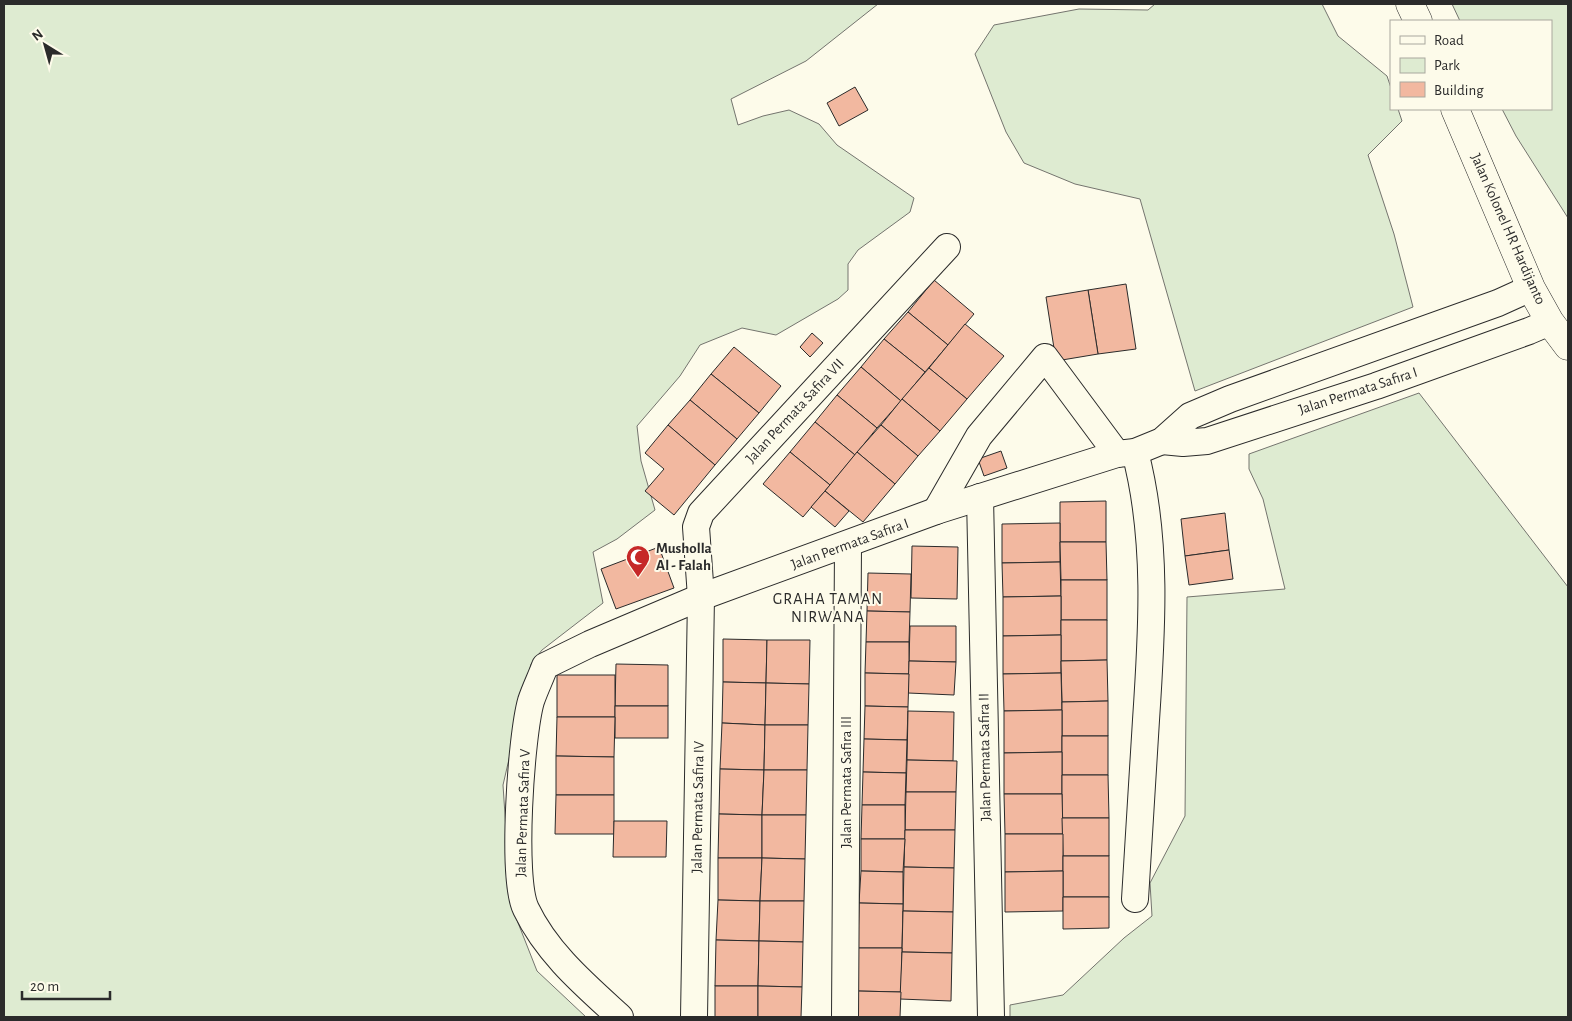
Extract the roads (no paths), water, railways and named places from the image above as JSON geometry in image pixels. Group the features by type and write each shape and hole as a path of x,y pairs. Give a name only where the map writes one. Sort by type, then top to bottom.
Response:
{"main road":[{"path":"1410,4 1418,20"},
{"name":"Jalan Kolonel HR Hardijanto","path":"1455,110 1531,288 1550,322 1568,346"}],"street":[{"name":"Jalan Permata Safira VII","path":"701,597 696,527 701,513 947,246"},
{"name":"Jalan Permata Safira I","path":"1162,442 1190,416 1230,399 1498,303 1531,288"},
{"name":"Jalan Permata Safira I","path":"545,666 590,644 701,597 848,546 936,512 1162,442 1207,441 1376,386 1550,322"},
{"path":"936,512 979,436 1046,357 1126,453 1144,485 1150,543 1151,649 1135,899"},
{"path":"1293,376 1305,408"},
{"name":"Jalan Permata Safira II","path":"980,497 991,1017"},
{"name":"Jalan Permata Safira III","path":"845,1017 848,546"},
{"name":"Jalan Permata Safira IV","path":"694,1017 701,597"},
{"name":"Jalan Permata Safira V","path":"545,666 531,702 522,759 518,871 524,907 543,939 573,973 620,1017"}],"place":[{"name":"Musholla Al - Falah","path":"638,578"}],"district":[{"name":"GRAHA TAMAN NIRWANA","path":"828,608"}]}
